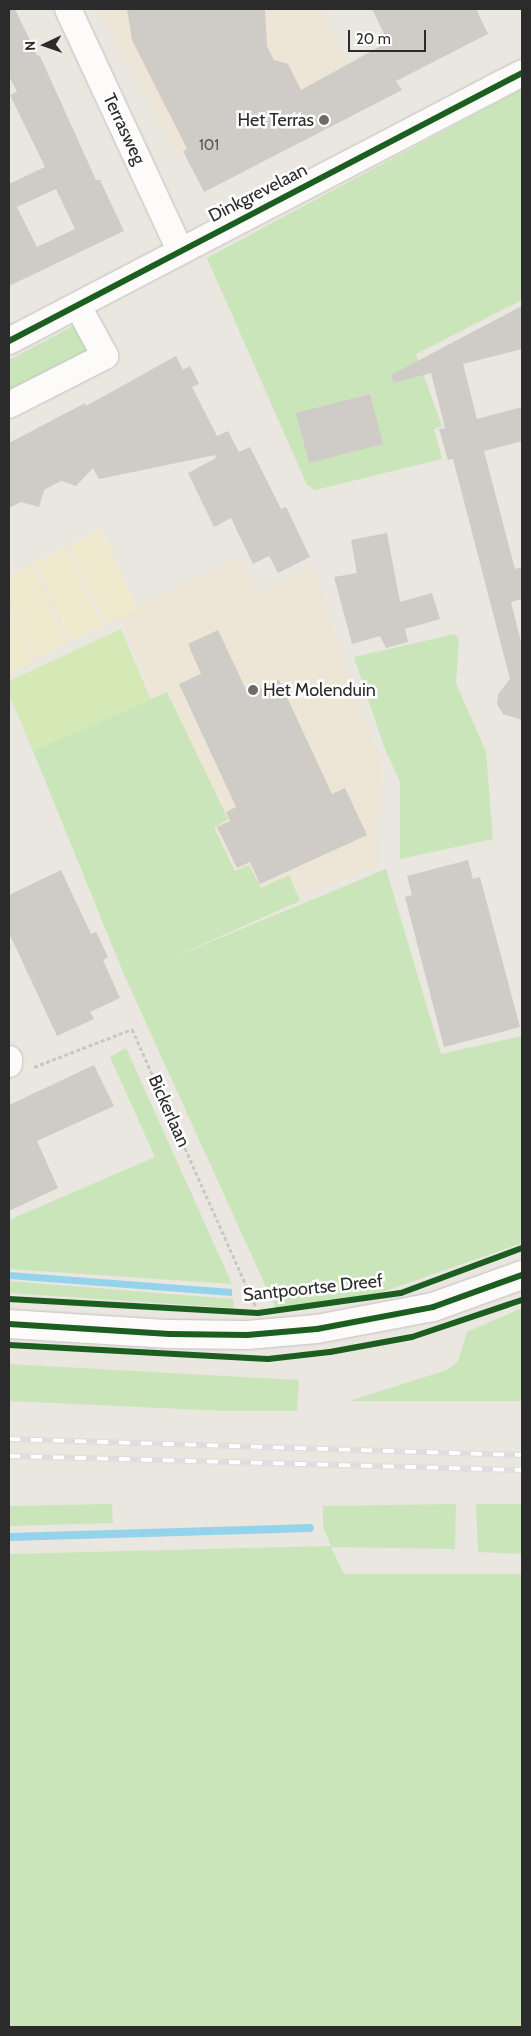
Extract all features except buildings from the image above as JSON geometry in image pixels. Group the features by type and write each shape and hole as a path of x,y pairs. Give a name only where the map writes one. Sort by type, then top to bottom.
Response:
{"street":[{"name":"Terrasweg","path":"68,9 180,250"},
{"name":"Dinkgrevelaan","path":"9,342 180,250 522,73"},
{"path":"9,406 105,356 78,306"},
{"name":"Santpoortse Dreef","path":"9,1324 170,1334 247,1335 317,1329 433,1307 522,1275"}],"shaded area":[{"path":"98,9 320,9 349,64 178,157"},
{"name":"Het Molenduin","path":"239,558 257,593 311,566 382,764 377,865 248,919 118,615"}],"green space":[{"path":"522,89 522,300 416,354 442,426 434,429 442,459 315,490 307,485 207,258"},
{"path":"81,322 97,356 9,396 9,360"},
{"path":"121,629 151,700 33,751 9,695 9,681"},
{"path":"455,634 459,640 456,683 486,752 493,839 400,859 400,782 384,747 354,657"},
{"path":"167,692 228,819 214,828 235,871 249,865 261,888 289,875 300,901 169,959 386,869 441,1054 522,1036 522,1243 371,1296 276,1309 125,977 33,751"},
{"path":"126,1048 232,1284 9,1269 9,1220 155,1157 110,1057"},
{"path":"9,1281 233,1299 234,1308 9,1293"},
{"path":"522,1308 522,1401 349,1401 447,1370 458,1361 467,1332"},
{"path":"9,1364 299,1380 297,1411 225,1411 9,1401"},
{"path":"112,1504 113,1523 9,1526 9,1506"},
{"path":"456,1504 455,1549 331,1547 344,1574 522,1574 522,2027 9,2027 9,1554 331,1546 323,1527 323,1506"},
{"path":"476,1504 522,1504 522,1554 478,1552"}],"sand":[{"path":"102,529 138,609 105,623 69,545"},
{"path":"67,546 103,626 70,641 34,562"},
{"path":"32,564 68,644 34,659 9,603 9,576"},
{"path":"9,607 34,662 9,673"}],"water":[{"path":"9,1272 232,1289 232,1296 9,1279"}],"waterway":[{"path":"9,1537 310,1528"}],"railway":[{"path":"9,1439 522,1455"},
{"path":"9,1456 522,1470"}],"cycle path":[{"path":"9,341 522,73"},
{"path":"9,1299 258,1313 401,1293 522,1248"},
{"path":"9,1324 170,1334 247,1335 317,1329 433,1307 522,1275"},
{"path":"9,1345 268,1359 330,1352 412,1337 522,1300"}],"place":[{"name":"Het Terras","path":"324,120"},
{"name":"Het Molenduin","path":"253,690"}]}
